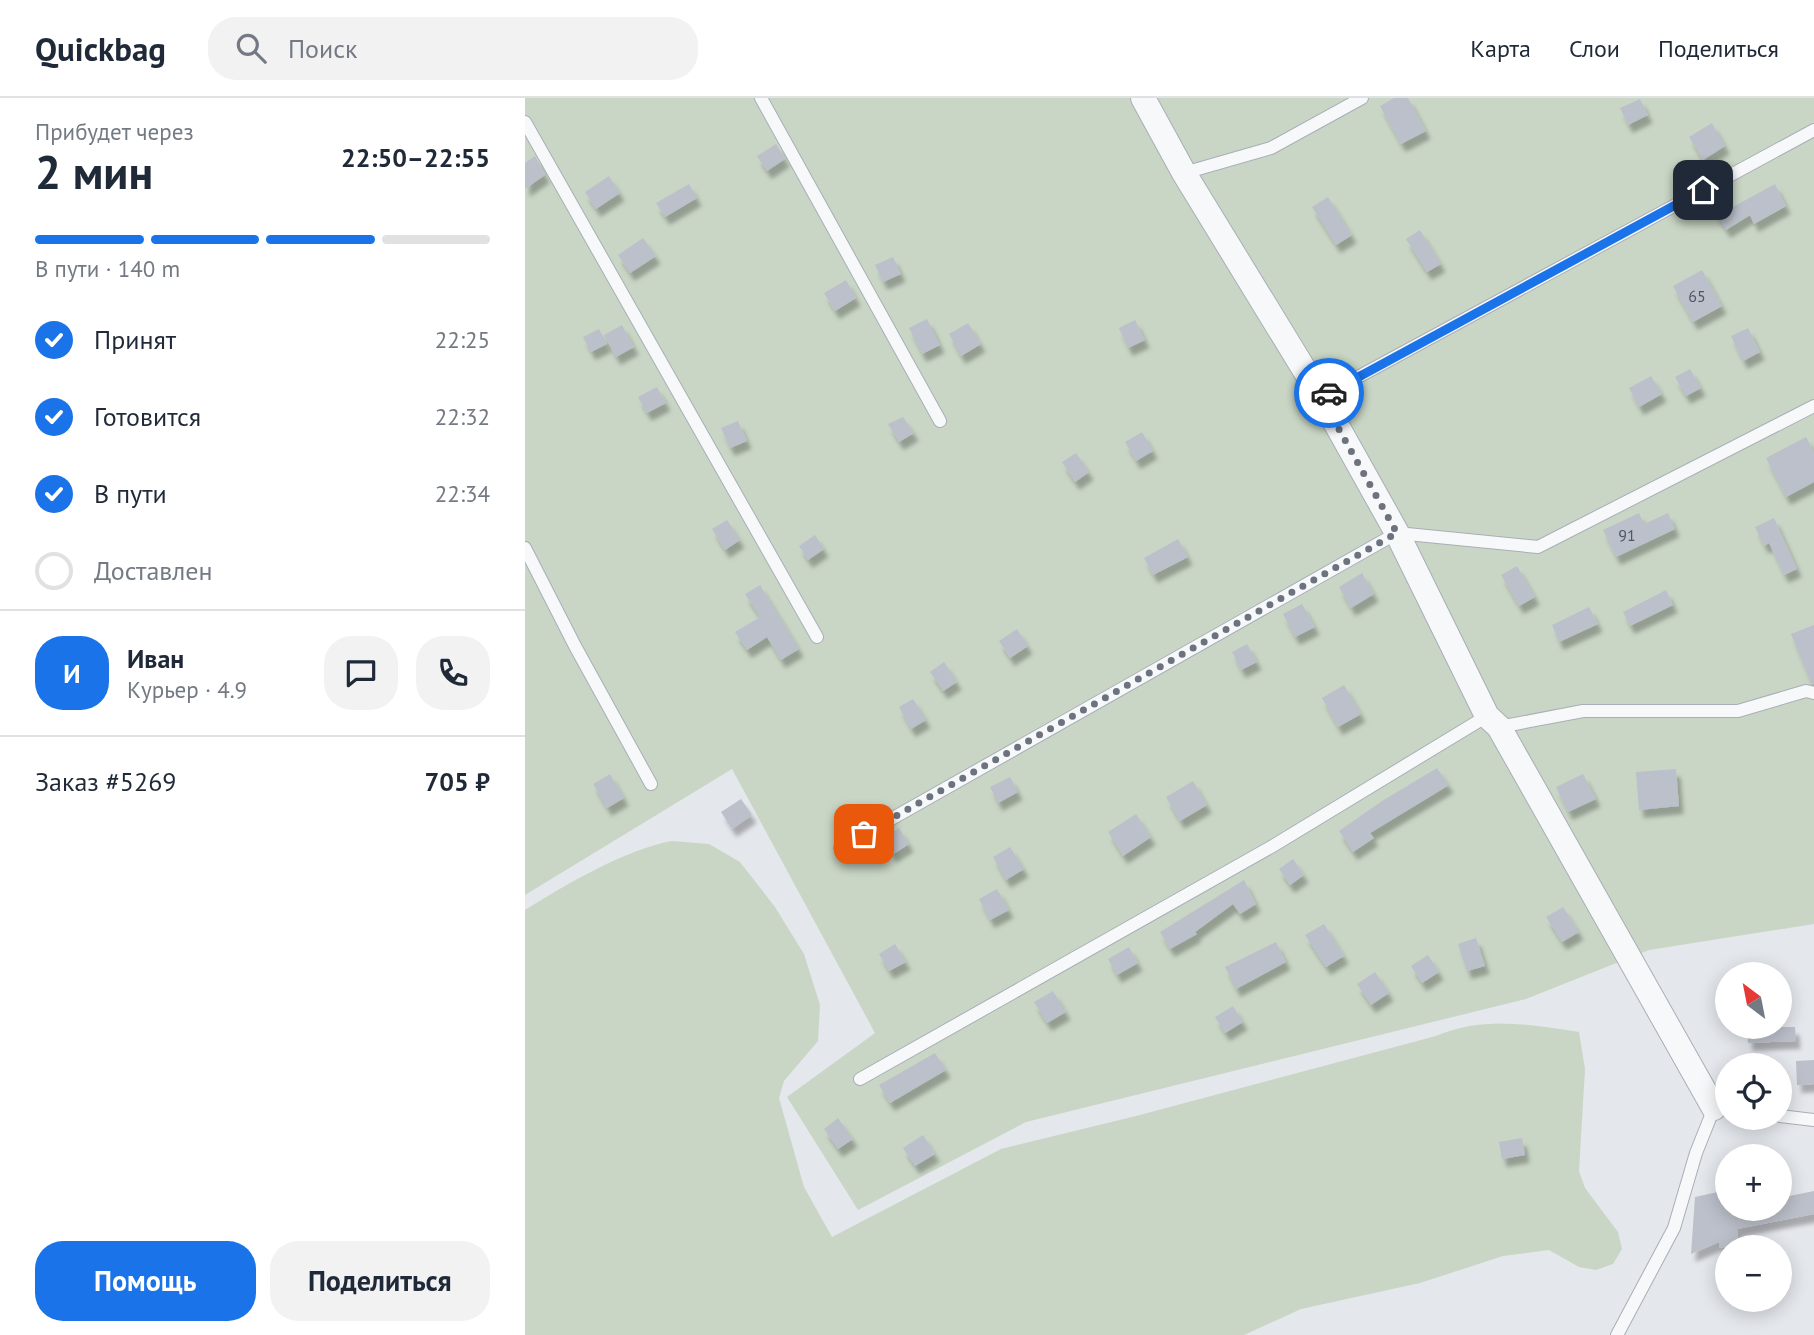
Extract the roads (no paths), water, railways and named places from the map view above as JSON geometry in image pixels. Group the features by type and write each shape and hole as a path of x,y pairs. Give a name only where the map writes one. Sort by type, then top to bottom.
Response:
{"street":[{"path":"1143,98 1184,173 1321,397 1397,533 1493,721 1715,1098"}],"lane":[{"path":"761,98 940,421"},
{"path":"1184,173 1271,148 1362,98"},
{"path":"525,122 817,637"},
{"path":"1321,397 1814,130"},
{"path":"839,848 1397,533 1538,547 1814,406"},
{"path":"525,548 651,784"},
{"path":"860,1079 1493,721 1583,711 1738,710 1811,690"},
{"path":"1792,1117 1814,1120"},
{"path":"1617,1335 1674,1228 1696,1153 1715,1119"}]}
